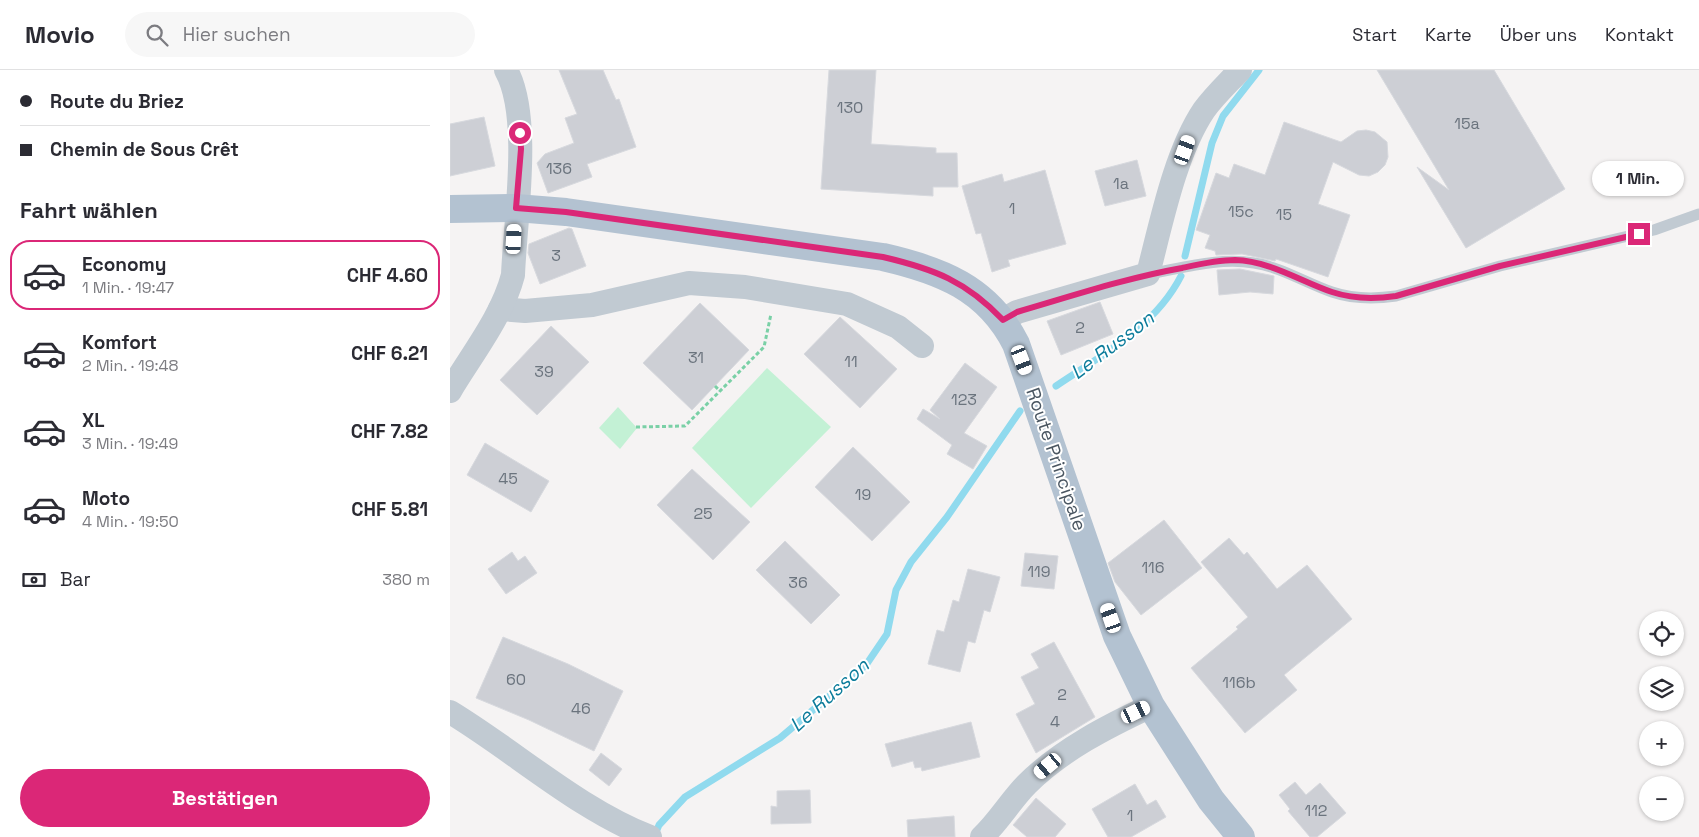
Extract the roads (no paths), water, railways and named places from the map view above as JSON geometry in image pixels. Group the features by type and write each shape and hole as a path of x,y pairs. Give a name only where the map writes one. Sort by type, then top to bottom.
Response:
{"main road":[{"name":"Route Principale","path":"450,209 516,208 566,212 883,257 922,266 965,286 985,301 1003,320 1016,344 1029,376 1117,636 1151,706 1211,800 1240,837"}],"street":[{"path":"450,391 500,309 509,290 512,275 521,149 518,116 510,78 506,70"},
{"path":"1003,320 1017,312 1148,274 1166,204 1189,140 1204,110 1240,70"},
{"path":"500,309 525,311 592,304 689,283 774,292 847,304 898,327 922,346"},
{"path":"982,837 1028,783 1048,766 1109,725 1151,706"},
{"path":"450,712 590,806 645,835"}],"lane":[{"path":"1148,274 1218,261 1236,260 1271,267 1333,292 1353,297 1380,298 1396,296 1500,266 1654,230 1699,214"}],"waterway":[{"name":"Le Russon","path":"1185,256 1212,143 1223,116 1259,70"},
{"name":"Le Russon","path":"1056,386 1109,351 1142,325 1170,294 1181,276"},
{"name":"Le Russon","path":"654,837 659,825 685,797 780,738 866,665 887,634 896,590 911,562 947,517 1020,411"}]}
